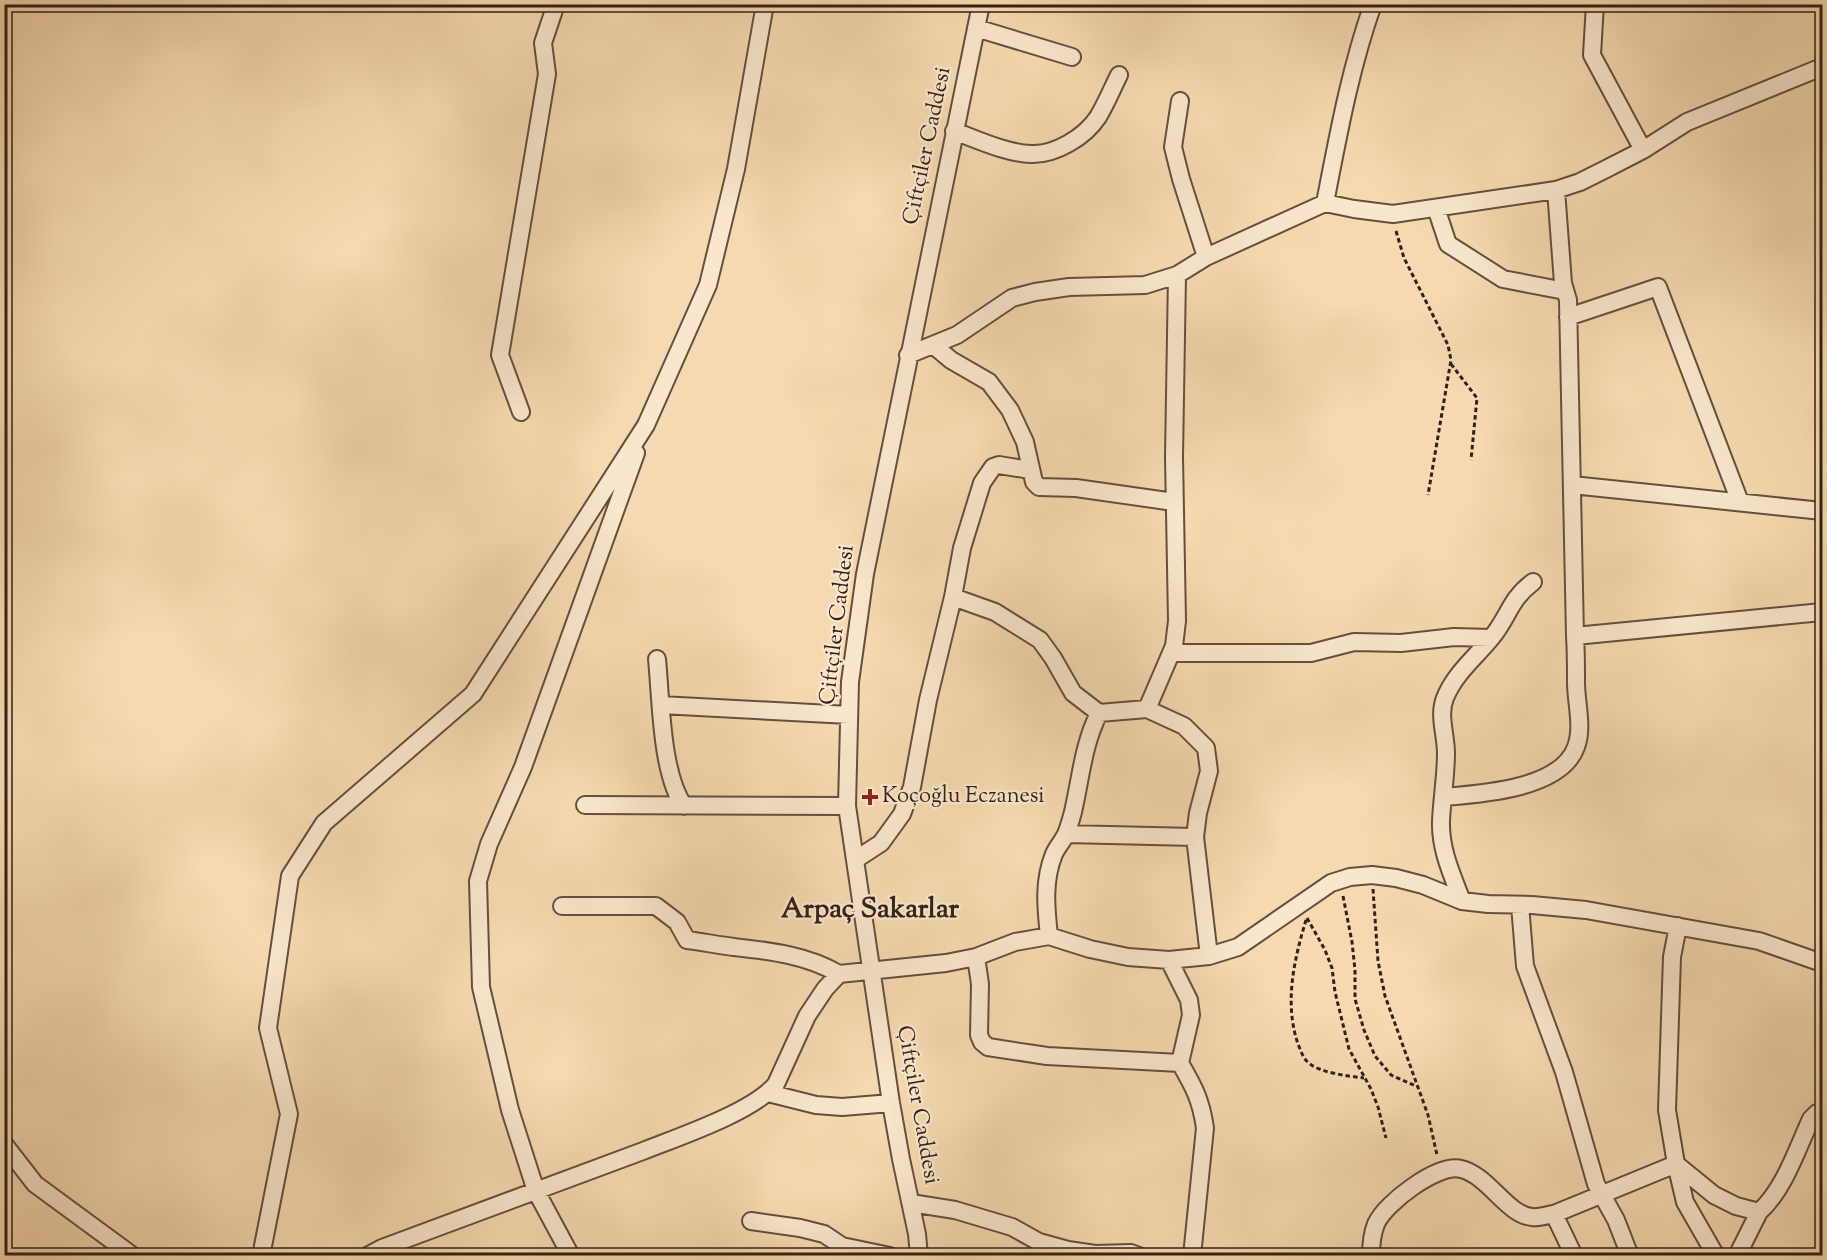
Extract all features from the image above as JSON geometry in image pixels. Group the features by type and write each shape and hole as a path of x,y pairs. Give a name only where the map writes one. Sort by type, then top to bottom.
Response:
{"street":[{"path":"521,412 500,355 547,75 543,43 556,4"},
{"path":"571,1256 536,1191 510,1110 481,987 478,881 489,844 523,767 646,425 708,285 736,169 765,4"},
{"name":"Çiftçiler Caddesi","path":"919,1256 917,1234 891,1103 848,806 850,682 865,574 981,4"},
{"path":"1325,203 1346,97 1373,4"},
{"path":"1595,4 1592,55 1642,150"},
{"path":"976,28 1072,57"},
{"path":"908,355 957,335 1012,298 1035,291 1069,286 1145,285 1177,275 1206,257 1325,203 1393,214 1556,190 1580,182 1642,150 1687,122 1822,67"},
{"path":"954,131 998,147 1032,154 1057,149 1078,139 1097,119 1119,75"},
{"path":"1180,101 1173,147 1180,179 1206,257"},
{"path":"1443,797 1486,793 1524,786 1557,771 1569,762 1579,737 1568,300 1565,291 1556,190"},
{"path":"1436,208 1448,244 1503,279 1565,291"},
{"path":"1147,709 1172,653 1178,602 1174,502 1177,275"},
{"path":"1568,317 1659,287 1740,502"},
{"path":"933,345 951,360 989,382 1010,410 1025,442 1030,470 1039,488 1076,489 1174,502"},
{"path":"261,1256 289,1114 268,1028 290,876 324,823 473,694 646,425"},
{"path":"855,860 881,843 902,814 912,787 928,700 962,549 982,483 993,467 999,465 1030,470"},
{"path":"1572,485 1822,511"},
{"path":"1462,901 1443,845 1441,823 1446,750 1442,715 1444,699 1458,675 1491,638 1517,596 1533,582"},
{"path":"953,597 995,612 1040,640 1073,693 1099,713 1147,709 1185,726 1206,748 1209,771 1198,813 1195,837 1209,956"},
{"path":"1575,636 1822,612"},
{"path":"1172,653 1311,653 1354,642 1401,644 1454,637 1491,638"},
{"path":"657,659 666,756 678,798 684,806"},
{"path":"661,705 849,715"},
{"path":"1049,936 1045,902 1048,873 1054,852 1066,834 1073,812 1078,778 1090,731 1099,713"},
{"path":"585,805 848,806"},
{"path":"1066,834 1195,837"},
{"path":"562,906 656,906 676,922 687,940 795,956 825,966 839,974 946,963 976,957 1015,942 1049,936 1090,949 1128,957 1169,960 1209,956 1238,946 1304,911 1331,883 1372,875 1423,885 1462,901 1586,910 1759,941 1822,963"},
{"path":"1520,905 1525,966 1564,1072 1596,1184 1616,1220 1630,1256"},
{"path":"1678,926 1672,957 1667,1110 1685,1202 1716,1256"},
{"path":"976,957 980,984 979,1035 988,1047 1047,1056 1180,1063"},
{"path":"1169,960 1190,1000 1191,1015 1180,1063 1195,1088 1205,1128 1192,1256"},
{"path":"367,1256 382,1248 674,1139 734,1113 768,1093 776,1084 807,1016 825,989 839,974"},
{"path":"768,1093 825,1106 891,1103"},
{"path":"1737,1256 1758,1212 1769,1203 1781,1184 1811,1119 1817,1113 1822,1112"},
{"path":"4,1144 35,1184 133,1256"},
{"path":"1371,1256 1371,1240 1382,1214 1395,1199 1446,1169 1458,1168 1468,1171 1483,1180 1515,1210 1532,1217 1554,1214 1676,1164"},
{"path":"1676,1164 1714,1195 1736,1206 1758,1212"},
{"path":"911,1203 955,1210 1012,1227 1039,1242 1068,1250 1095,1254 1131,1253 1139,1256"},
{"path":"1554,1214 1575,1256"},
{"path":"751,1221 824,1234 842,1246 890,1256"}],"path":[{"path":"1393,214 1404,258 1448,345 1452,360 1428,495"},
{"path":"1451,364 1477,398 1471,460"},
{"path":"1372,875 1378,961 1385,996 1428,1115 1440,1172"},
{"path":"1340,880 1352,942 1355,999 1364,1030 1375,1056 1391,1075 1419,1087"},
{"path":"1304,911 1293,972 1291,1002 1292,1019 1300,1049 1311,1065 1341,1075 1364,1078"},
{"path":"1304,911 1332,968 1335,992 1349,1049 1371,1089 1386,1138"}],"place":[{"name":"Koçoğlu Eczanesi","path":"870,797"}],"district":[{"name":"Arpaç Sakarlar","path":"870,910"}]}
